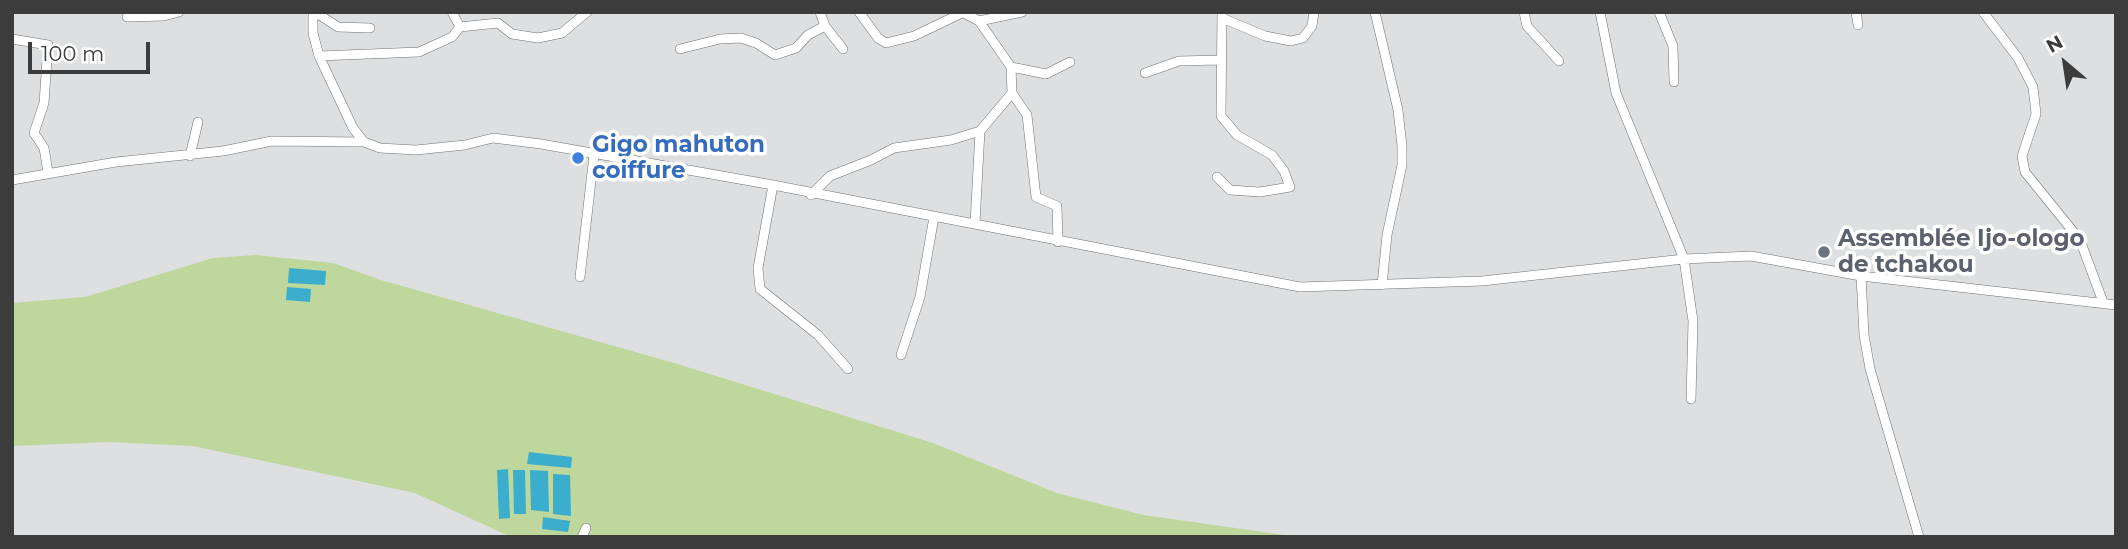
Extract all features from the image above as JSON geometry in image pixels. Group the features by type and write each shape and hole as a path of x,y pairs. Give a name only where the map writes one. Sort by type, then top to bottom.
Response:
{"street":[{"path":"127,17 164,16 179,12"},
{"path":"364,142 353,128 319,56 313,33 314,12 338,27 370,28"},
{"path":"452,12 460,27"},
{"path":"498,23 499,12"},
{"path":"319,56 419,52 452,37 460,27 498,23 520,36 550,38 573,27 587,12"},
{"path":"820,12 825,26 843,49"},
{"path":"859,12 878,38 886,43 914,36 962,13 979,21 1011,67 1012,93 1027,114 1036,197 1057,206 1058,242"},
{"path":"979,21 1022,12"},
{"path":"1217,177 1230,190 1261,192 1290,187 1284,171 1272,155 1237,135 1221,116 1221,14 1265,36 1291,41 1303,38 1312,26 1314,12"},
{"path":"1375,12 1398,110 1402,146 1402,166 1387,235 1382,285"},
{"path":"1524,12 1527,26 1559,61"},
{"path":"1600,12 1616,93 1684,259 1693,321 1691,399"},
{"path":"1659,12 1673,46 1674,82"},
{"path":"1856,12 1858,25"},
{"path":"1983,12 2018,58 2033,87 2036,114 2022,156 2025,172 2080,240 2103,302"},
{"path":"680,49 720,39 741,38 777,55 796,48 808,35 825,26"},
{"path":"12,39 47,46 44,103 34,133 44,148 48,172"},
{"path":"1145,73 1179,61 1219,61"},
{"path":"1011,67 1046,74 1070,62"},
{"path":"811,195 830,176 872,160 894,148 951,140 980,131 1012,93"},
{"path":"190,156 198,122"},
{"path":"975,223 980,131"},
{"path":"12,180 48,172 190,156 272,141 364,142 380,148 416,150 465,145 493,138 773,185 811,195 975,223 1058,242 1300,287 1482,281 1684,259 1751,256 1861,276 2116,305"},
{"path":"580,277 594,155"},
{"path":"773,185 758,268 760,289 818,335 848,369"},
{"path":"901,355 920,297 934,217"},
{"path":"1861,276 1870,369 1919,537"}],"green space":[{"path":"256,255 333,263 381,280 674,363 933,443 1057,493 1143,515 1299,537 511,537 415,493 193,446 109,442 12,446 12,303 85,297 213,258"}],"water":[{"path":"289,268 326,271 325,285 288,283"},
{"path":"287,287 311,289 310,302 286,300"},
{"path":"529,452 572,457 571,468 527,464"},
{"path":"508,469 510,518 499,519 497,470"},
{"path":"513,470 525,470 526,514 514,514"},
{"path":"530,470 548,471 549,512 531,510"},
{"path":"553,474 570,475 571,516 553,514"},
{"path":"543,517 570,521 568,532 542,529"}],"place":[{"name":"Gigo mahuton coiffure","path":"578,158"},
{"name":"Assemblée Ijo-ologo de tchakou","path":"1824,252"}]}
